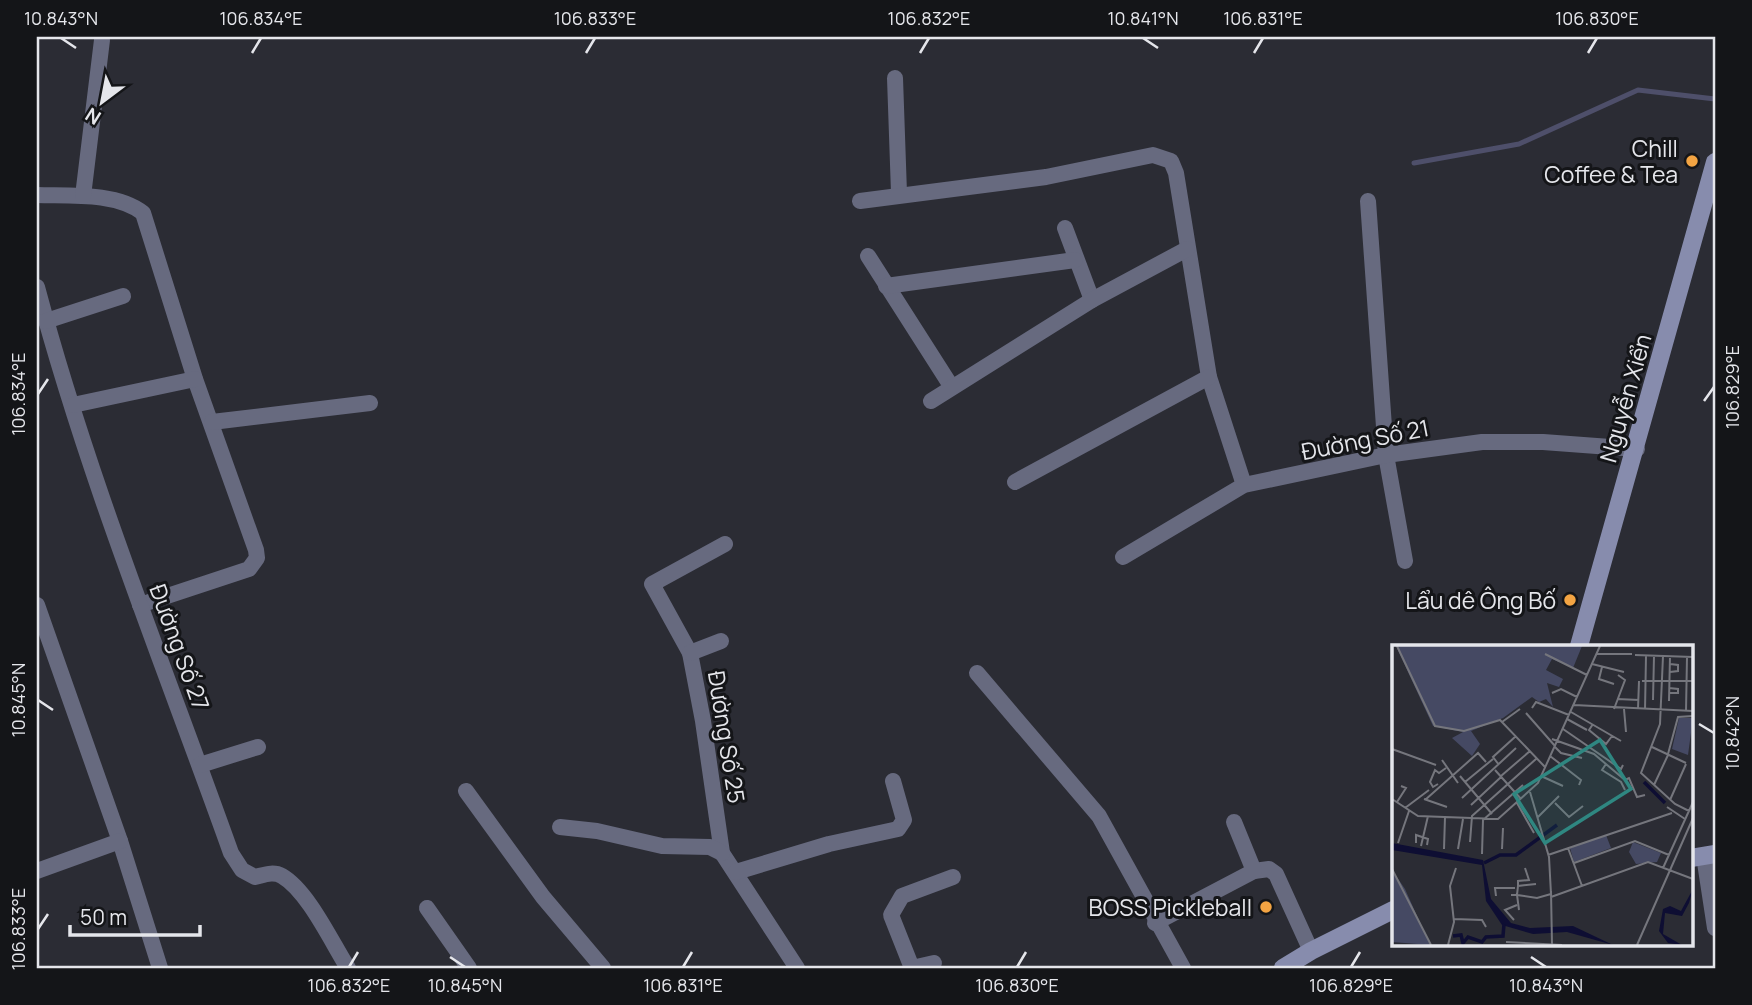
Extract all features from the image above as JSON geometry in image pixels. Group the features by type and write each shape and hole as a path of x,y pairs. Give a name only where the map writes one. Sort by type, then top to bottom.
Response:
{"main road":[{"name":"Nguyễn Xiển","path":"1579,645 1637,449 1715,162"},
{"path":"1283,968 1392,910"}],"street":[{"path":"83,196 102,40"},
{"path":"895,78 899,193"},
{"path":"860,201 899,193 1046,177 1153,155 1171,161 1176,173 1209,377 1244,485"},
{"path":"37,195 83,196 135,206 143,213 195,379 257,558 249,569 140,605"},
{"path":"1368,201 1386,455 1405,561"},
{"path":"1065,228 1092,300"},
{"path":"931,401 1092,300 1187,249"},
{"path":"868,256 951,386"},
{"path":"886,286 1075,260"},
{"name":"Đường Số 27","path":"37,287 140,605 231,853 242,870 255,877 272,873 281,876 296,888 348,968"},
{"path":"46,321 123,296"},
{"path":"1015,482 1209,377"},
{"path":"74,405 195,379"},
{"path":"212,422 370,403"},
{"name":"Đường Số 21","path":"1123,557 1244,485 1386,455 1482,442 1543,442 1637,449"},
{"name":"Đường Số 25","path":"725,544 652,584 690,653 704,721 722,853 797,968"},
{"path":"37,605 120,841 160,968"},
{"path":"690,653 721,641"},
{"path":"977,673 1099,816 1155,923 1183,968"},
{"path":"200,765 258,747"},
{"path":"736,872 829,844 898,829 904,820 894,781"},
{"path":"466,791 543,897 603,968"},
{"path":"1234,822 1254,871"},
{"path":"560,827 597,831 662,846 710,847 722,853"},
{"path":"37,871 120,841"},
{"path":"1703,856 1715,928"},
{"path":"1155,923 1254,871 1269,869 1276,874 1311,951"},
{"path":"934,962 912,968 891,915 902,896 953,877"},
{"path":"427,908 469,968"}],"waterway":[{"path":"1414,163 1519,144 1638,90 1715,99"}],"place":[{"name":"Chill Coffee & Tea","path":"1692,161"},
{"name":"Lẩu dê Ông Bố","path":"1570,600"},
{"name":"BOSS Pickleball","path":"1266,907"}]}
